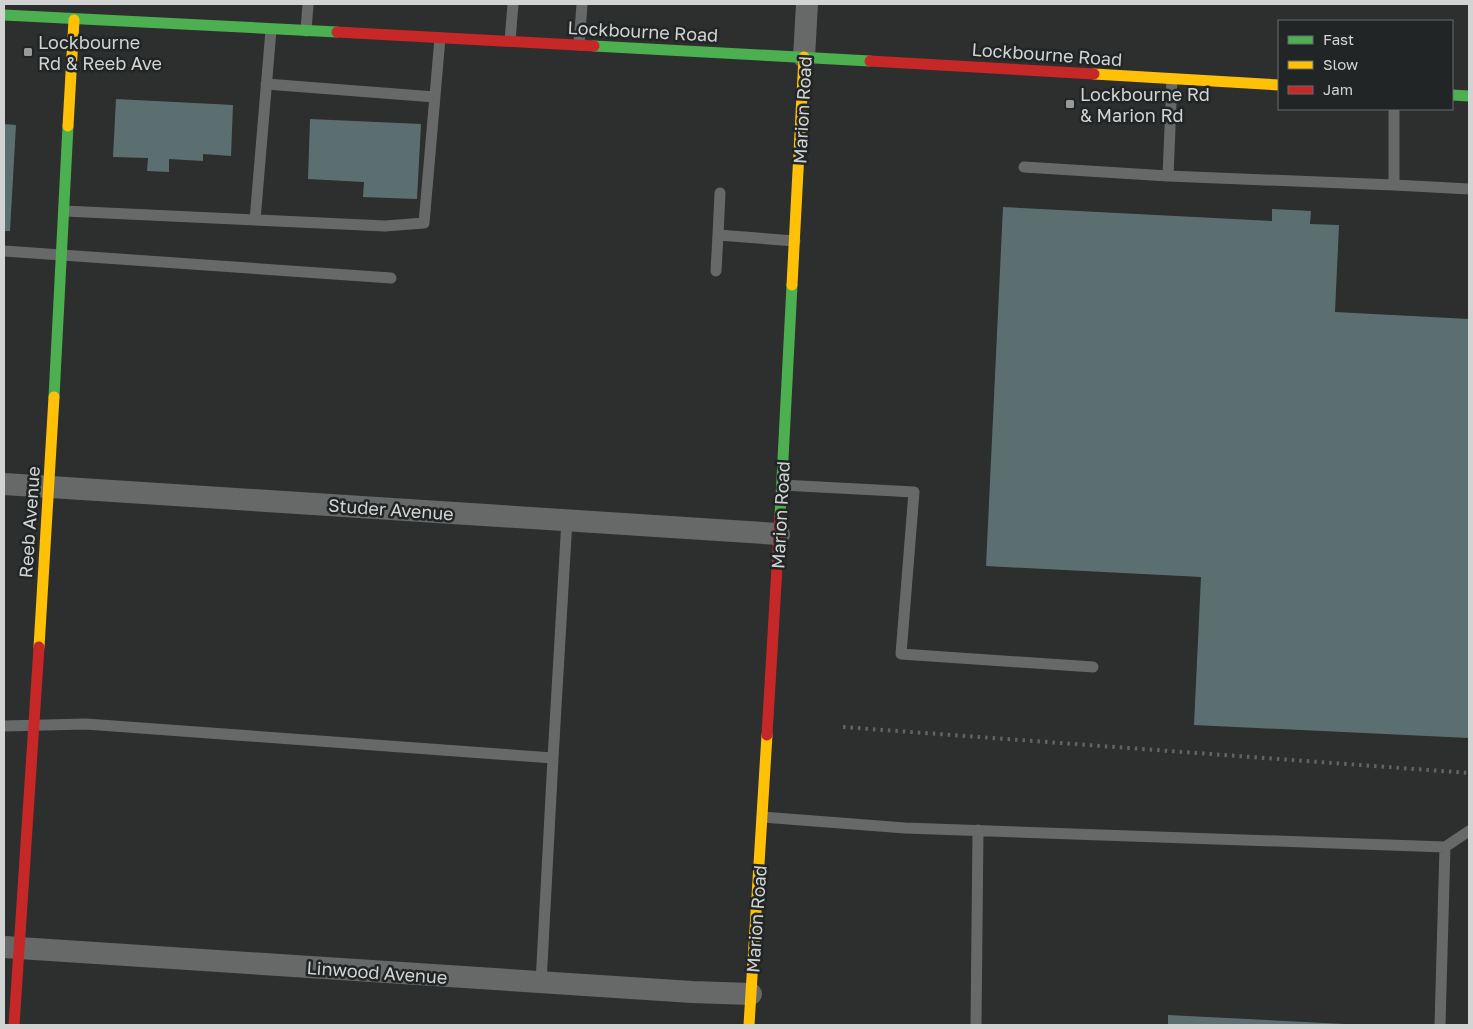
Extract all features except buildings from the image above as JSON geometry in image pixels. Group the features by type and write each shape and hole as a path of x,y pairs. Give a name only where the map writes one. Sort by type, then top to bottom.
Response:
{"street":[{"name":"Marion Road","path":"749,1025 782,485 807,4"},
{"name":"Lockbourne Road","path":"4,15 804,57 1278,86"},
{"name":"Reeb Avenue","path":"14,1025 12,948 34,726 74,20"},
{"path":"1453,95 1469,96"},
{"name":"Studer Avenue","path":"4,484 779,534"},
{"name":"Linwood Avenue","path":"12,948 541,983 751,994"}],"lane":[{"path":"306,32 308,4"},
{"path":"510,42 512,4"},
{"path":"579,45 582,4"},
{"path":"255,220 270,30"},
{"path":"64,211 385,226 424,223 440,38"},
{"path":"1168,176 1172,80"},
{"path":"266,84 435,97"},
{"path":"1394,110 1394,185"},
{"path":"1024,167 1168,176 1469,189"},
{"path":"716,271 720,193"},
{"path":"718,235 795,242"},
{"path":"4,251 391,278"},
{"path":"782,485 914,492 901,654 1093,667"},
{"path":"541,983 567,520"},
{"path":"4,726 86,724 553,758"},
{"path":"762,817 978,830 1445,847 1469,831"},
{"path":"976,1025 978,830"},
{"path":"1440,1025 1445,847"}],"railway":[{"path":"843,727 1469,773"}],"traffic: fast":[{"path":"4,15 337,32"},
{"path":"594,46 870,61"},
{"path":"1453,95 1469,96"},
{"path":"54,397 68,126"},
{"path":"780,517 792,285"}],"traffic: slow":[{"path":"68,126 74,20"},
{"path":"792,285 804,57"},
{"path":"1094,74 1278,85"},
{"path":"39,647 54,397"},
{"path":"749,1025 767,735"}],"traffic: jam":[{"path":"337,32 594,46"},
{"path":"870,61 1094,74"},
{"path":"767,735 780,517"},
{"path":"14,1025 39,647"}],"place":[{"name":"Lockbourne Rd & Reeb Ave","path":"28,52"},
{"name":"Lockbourne Rd & Marion Rd","path":"1070,104"}]}
